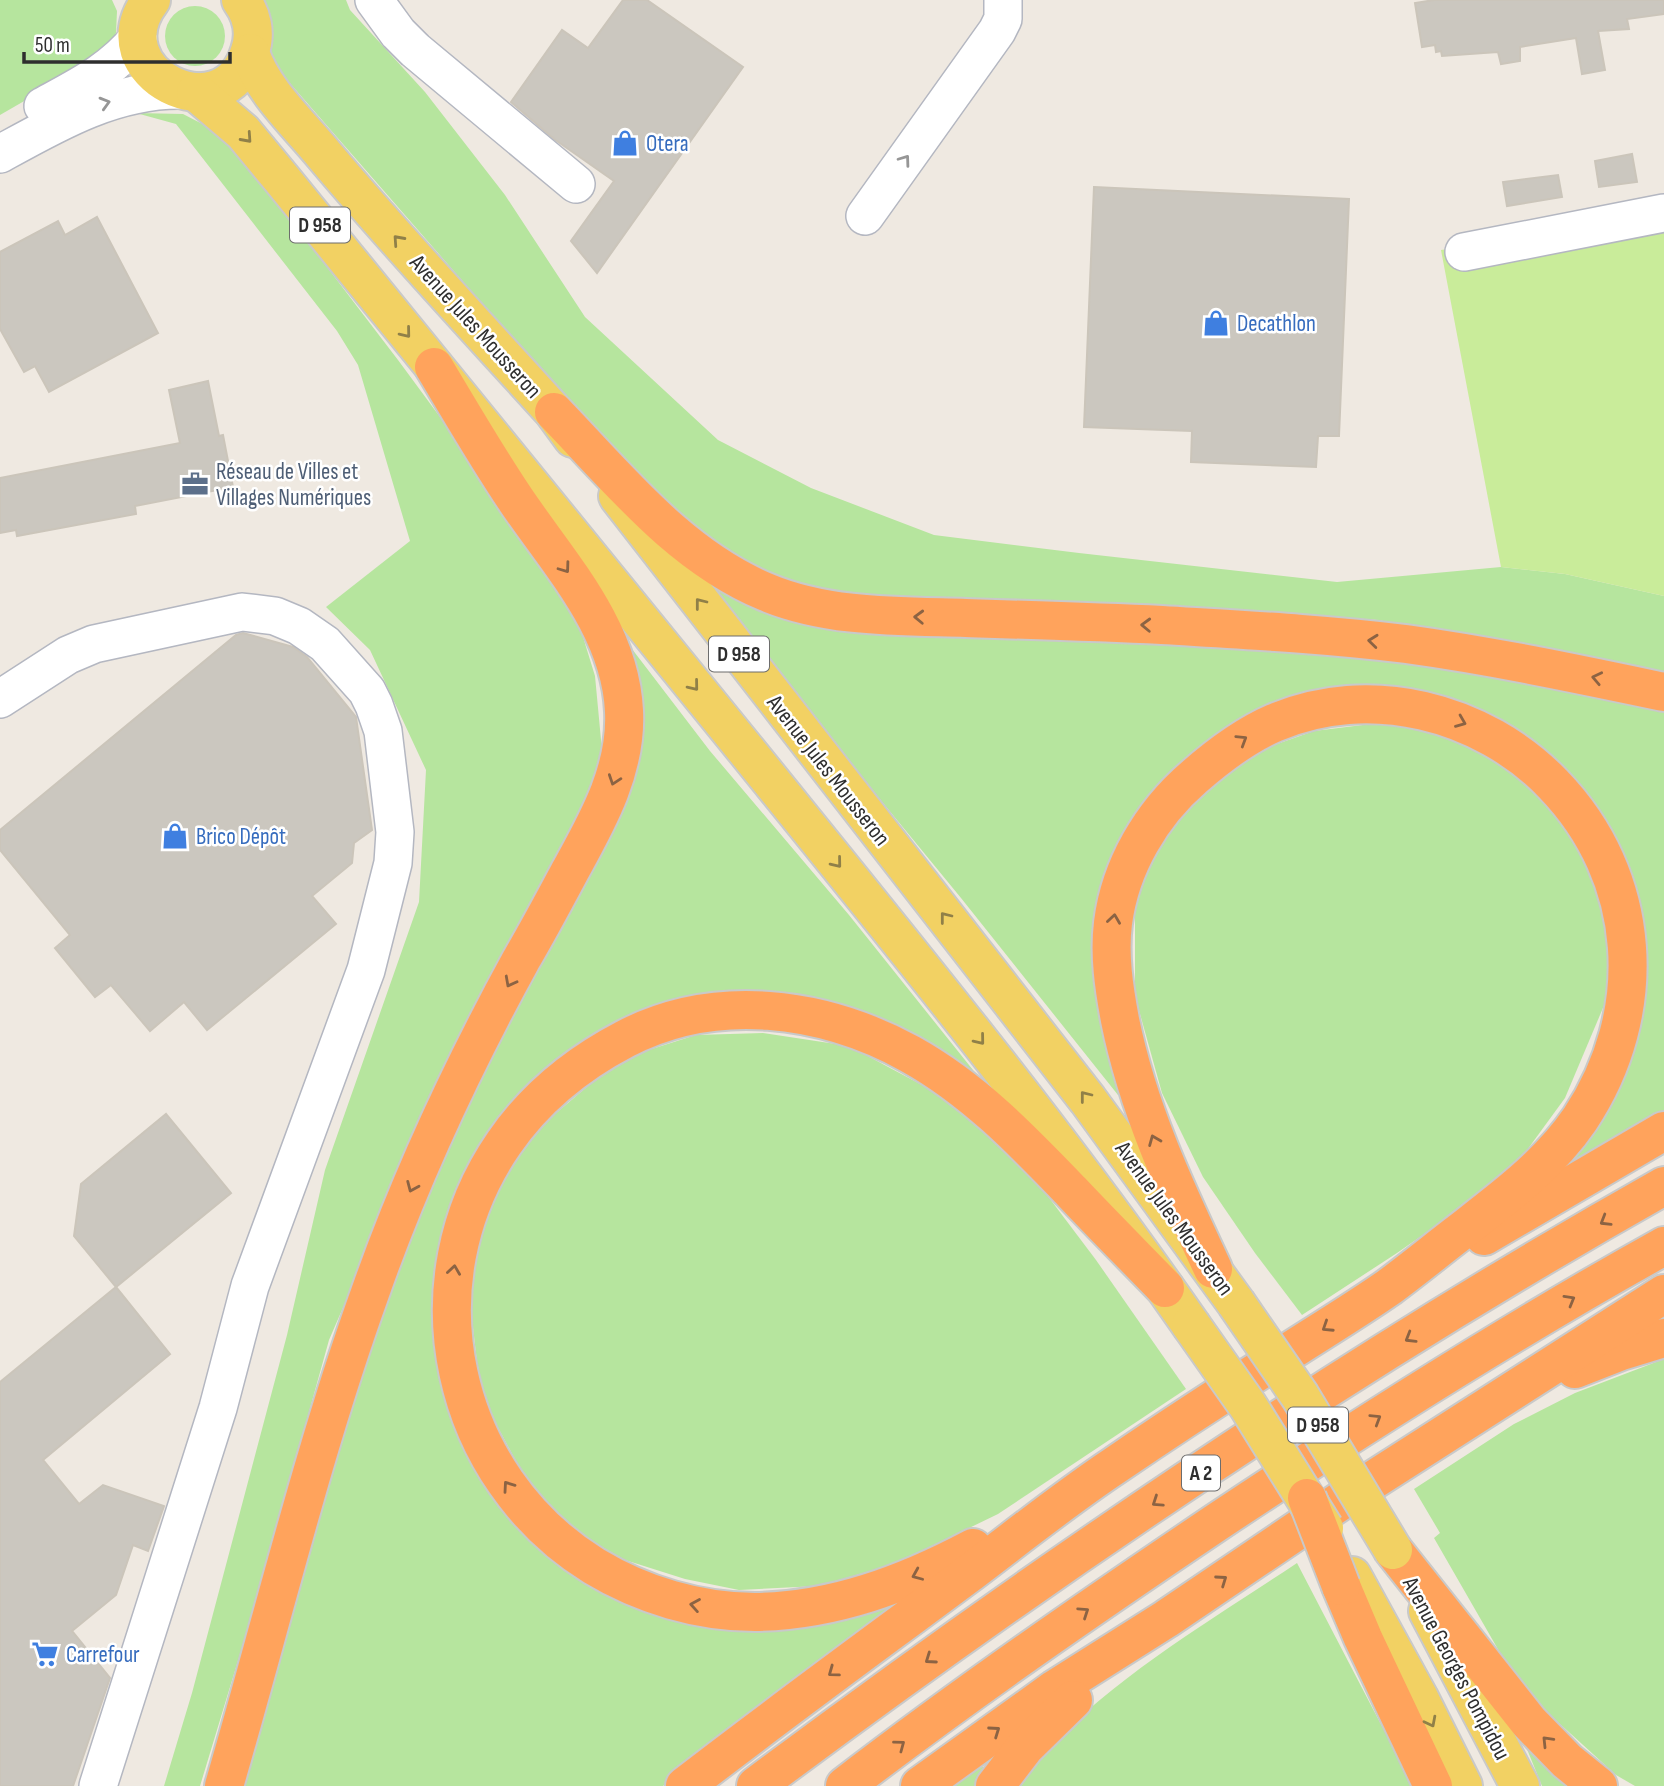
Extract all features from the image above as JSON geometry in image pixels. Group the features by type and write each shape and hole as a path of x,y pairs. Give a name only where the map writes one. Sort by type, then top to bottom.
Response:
{"highway":[{"path":"224,1786 338,1388 371,1290 415,1180 470,1062 595,825 612,785 623,744 624,711 619,673 592,610 503,480 434,367"},
{"path":"554,412 658,519 696,552 746,583 808,605 900,617 1161,625 1403,644 1524,663 1664,692"},
{"path":"1213,1269 1158,1150 1125,1045 1116,999 1111,949 1112,925 1125,873 1137,847 1168,803 1204,768 1247,737 1270,724 1312,711 1359,705 1409,707 1454,719 1499,740 1538,769 1569,801 1595,838 1613,876 1625,920 1629,967 1625,1008 1612,1056 1592,1098 1569,1134 1514,1190 1385,1290"},
{"path":"1065,1500 953,1559 909,1578 864,1595 796,1609 752,1612 686,1604 642,1590 611,1576 566,1546 519,1500 484,1447 466,1402 454,1353 452,1290 462,1230 481,1182 503,1143 533,1107 574,1071 620,1042 667,1021 706,1013 754,1009 801,1014 843,1024 878,1038 911,1054 953,1080 1014,1132 1166,1288"},
{"path":"685,1786 1065,1500 1183,1420 1385,1290 1519,1217 1664,1132"},
{"name":"A 2","path":"756,1786 925,1662 1219,1461 1407,1339 1664,1186"},
{"name":"A 2","path":"845,1786 995,1675 1168,1554 1493,1346 1664,1246"},
{"path":"920,1786 1055,1689 1166,1619 1345,1498 1664,1294"},
{"path":"1475,1416 1539,1385 1620,1351 1664,1338"},
{"path":"1307,1499 1346,1581 1363,1638 1433,1786"},
{"path":"1393,1549 1529,1722 1598,1786"},
{"path":"995,1786 1043,1728 1166,1619"}],"main road":[{"path":"141,14 141,54 153,74 165,83 188,91 212,90 238,73 250,52 252,27 248,11 241,0"},
{"name":"Avenue Jules Mousseron","path":"250,52 257,71 270,89 358,194 554,412 764,686 1088,1100 1213,1269 1307,1407 1393,1549"},
{"name":"D 958","path":"188,91 221,112 255,147 990,1053 1166,1288 1248,1406 1307,1499"},
{"name":"Avenue Georges Pompidou","path":"1393,1549 1441,1634 1520,1786"},
{"name":"Avenue Georges Pompidou","path":"1346,1581 1413,1687 1463,1786"}],"street":[{"path":"374,0 398,33 415,50 576,184"},
{"path":"865,216 997,31 1003,19 1003,0"},
{"path":"0,129 108,68 124,55 141,14"},
{"path":"0,154 63,119 96,106 142,93 188,91"},
{"path":"1464,252 1664,213"},
{"path":"0,699 68,655 94,644 242,612 275,616 299,626 325,644 367,691 383,731 395,832 393,863 366,970 250,1286 218,1408 98,1786"}],"green space":[{"path":"0,0 112,0 117,11 116,33 111,42 71,74 0,115"},
{"path":"260,0 346,0 350,10 425,92 505,195 585,317 718,440 811,488 934,535 1337,582 1501,567 1565,574 1664,596 1664,678 1378,620 1233,611 839,595 764,575 696,534 642,479 486,308 281,73 266,41"},
{"path":"195,6 212,11 220,19 225,36 220,53 212,61 195,66 178,61 170,53 165,36 170,19 178,11"},
{"path":"136,113 183,114 216,131 262,182 510,512 575,611 595,676 603,761 573,836 429,1109 329,1340 260,1588 200,1786 164,1786 192,1693 287,1335 325,1170 419,902 426,770 370,650 326,607 410,541 358,365 337,331 176,124"},
{"path":"1664,219 1664,596 1565,574 1501,567 1441,250"},
{"path":"700,580 761,603 1291,642 1664,703 1664,1111 1573,1165 1565,1157 1596,1121 1633,1053 1644,995 1641,938 1524,743 1322,696 1125,842 1124,1094 1118,1095 961,898"},
{"path":"626,649 632,649 710,751 849,915 989,1090 709,1002 486,1149 448,1386 610,1592 888,1601 893,1608 663,1786 234,1786 330,1452 429,1176 599,846"},
{"path":"1379,723 1426,731 1465,742 1522,777 1577,839 1604,900 1608,996 1565,1098 1519,1161 1460,1209 1302,1315 1203,1177 1162,1093 1135,996 1135,906 1158,844 1192,805 1224,776 1263,749 1314,731"},
{"path":"763,1033 849,1046 935,1092 984,1127 1047,1195 1186,1389 998,1514 895,1564 818,1586 739,1590 685,1579 625,1560 574,1531 525,1478 486,1405 477,1362 469,1293 480,1225 516,1156 548,1120 595,1080 636,1054 696,1035"},
{"path":"1664,1359 1664,1786 1635,1786 1616,1775 1549,1714 1503,1658 1434,1538 1440,1533 1414,1489 1514,1424 1575,1393"},
{"path":"1297,1563 1413,1786 1021,1786 1049,1747 1105,1695 1200,1627"},
{"path":"1518,1727 1578,1786 1542,1786"},
{"path":"974,1764 987,1768 978,1786 945,1786"}],"building":[{"name":"Otera","path":"623,0 647,0 743,67 597,273 571,241 614,181 554,139 511,102 562,30 588,48"},
{"path":"1434,0 1664,0 1664,14 1627,19 1629,29 1598,31 1605,70 1582,74 1576,38 1520,47 1520,61 1501,64 1498,52 1442,56 1441,51 1436,52 1435,45 1422,47 1415,3"},
{"path":"1632,154 1637,182 1599,187 1595,161"},
{"path":"1558,175 1562,197 1507,206 1503,182"},
{"name":"Decathlon","path":"1094,187 1349,199 1339,436 1318,436 1316,467 1191,462 1192,431 1084,427"},
{"path":"97,217 158,333 49,392 35,366 24,372 0,329 0,252 58,221 65,235"},
{"path":"208,381 219,436 223,435 233,487 135,506 136,514 17,536 16,530 0,533 0,478 180,443 169,390"},
{"name":"Brico Dépôt","path":"243,633 293,647 307,657 356,717 372,830 354,843 352,863 312,896 336,924 207,1030 184,1002 150,1031 111,985 95,997 55,948 70,935 0,850 0,830 236,635"},
{"path":"166,1114 231,1193 116,1287 74,1236 81,1184"},
{"path":"116,1287 170,1354 43,1460 79,1504 103,1485 164,1506 148,1551 133,1545 116,1595 72,1631 110,1678 73,1786 0,1786 0,1382"}],"place":[{"name":"Otera","path":"625,143"},
{"name":"Decathlon","path":"1216,323"},
{"name":"Réseau de Villes et Villages Numériques","path":"195,484"},
{"name":"Brico Dépôt","path":"175,836"},
{"name":"Carrefour","path":"45,1654"}]}
